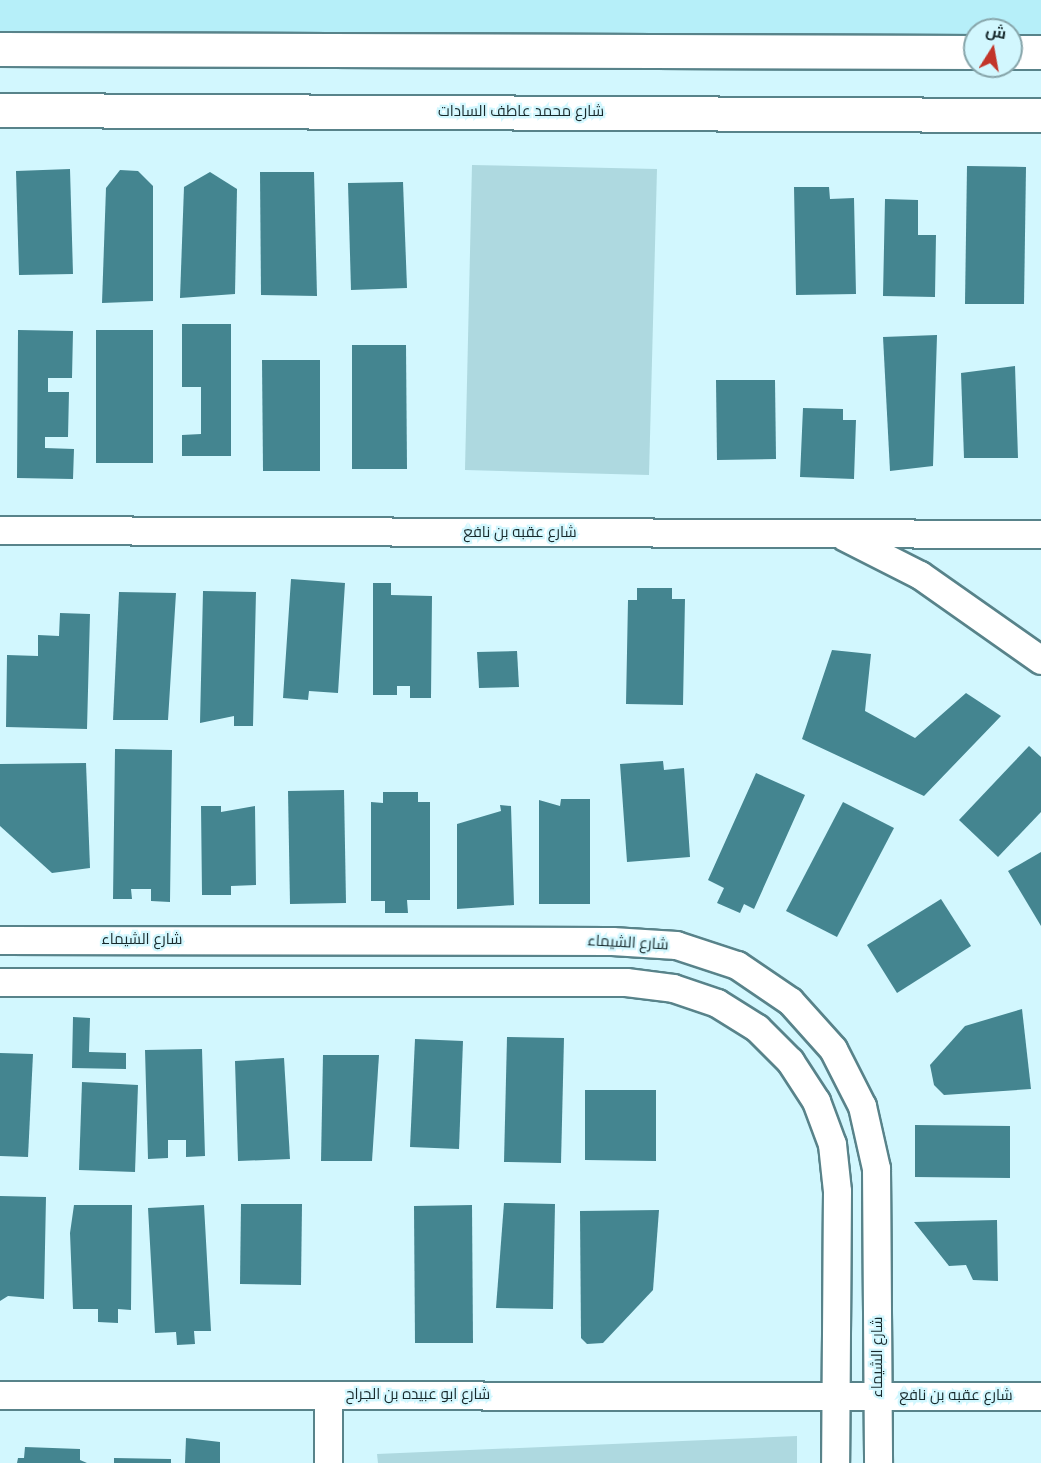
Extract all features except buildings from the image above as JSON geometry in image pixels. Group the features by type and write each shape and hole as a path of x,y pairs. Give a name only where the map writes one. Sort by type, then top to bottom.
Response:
{"street":[{"path":"0,49 963,52"},
{"path":"1023,52 1041,52"},
{"name":"شارع محمد عاطف السادات","path":"0,110 1041,115"},
{"name":"شارع عقبه بن نافع","path":"0,530 1041,534"},
{"path":"839,534 920,575 1041,660"},
{"name":"شارع الشيماء","path":"0,940 612,941 676,945 737,965 805,1017 833,1049 862,1106 876,1168 878,1463"},
{"path":"0,982 626,982 673,988 717,1003 757,1029 790,1061 816,1101 832,1144 837,1191 835,1463"},
{"name":"شارع ابو عبيده بن الجراح","path":"0,1395 835,1395"},
{"path":"328,1395 328,1463"},
{"name":"شارع عقبه بن نافع","path":"835,1395 1041,1396"}],"shaded area":[{"path":"0,0 1041,0 1041,64 1023,64 1023,18 963,18 963,62 0,33"},
{"path":"472,165 657,169 649,475 465,470"},
{"path":"797,1436 797,1463 378,1463 377,1454"}]}
